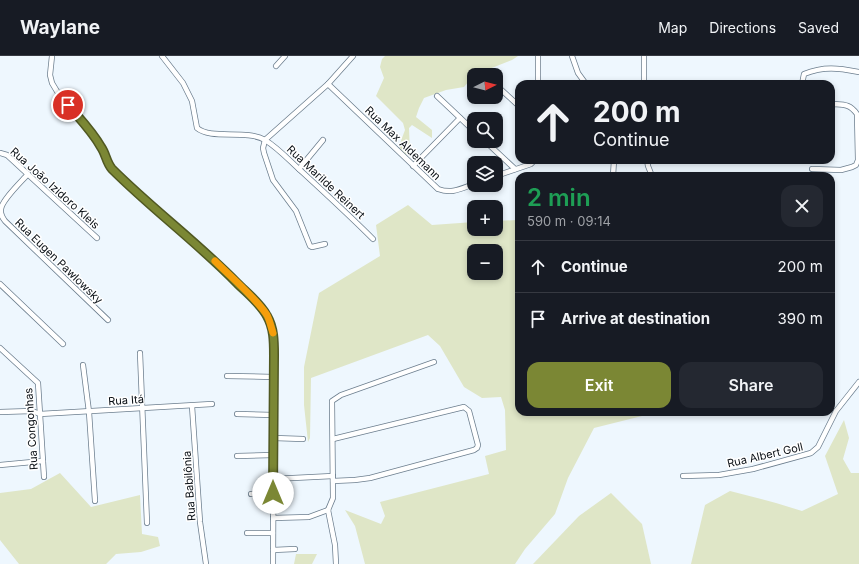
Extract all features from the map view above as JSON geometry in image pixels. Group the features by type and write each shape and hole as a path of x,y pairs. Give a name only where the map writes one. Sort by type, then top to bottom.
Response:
{"street":[{"path":"52,56 50,74 52,83 58,93 94,136 102,148 108,163 147,202 199,246 254,299 267,316 273,334 273,564"},
{"path":"162,56 183,83 192,101 195,124 200,131 256,136 265,140"},
{"path":"276,66 285,56"},
{"path":"325,244 312,247 310,246 296,211 273,180 263,148 265,140 328,84 353,56"},
{"path":"538,56 538,80"},
{"path":"572,56 578,73 583,80"},
{"path":"644,56 644,80"},
{"path":"803,80 804,74 826,68 859,72"},
{"name":"Rua Max Aldemann","path":"328,84 438,189 446,192 456,191 467,187"},
{"path":"503,91 515,102"},
{"path":"437,96 467,124"},
{"path":"812,169 845,169 856,165 858,160 857,114 849,105 835,104"},
{"path":"413,166 460,118"},
{"name":"Rua Marilde Reinert","path":"265,140 344,209 373,239"},
{"path":"299,169 323,140"},
{"path":"492,148 515,169"},
{"name":"Rua João Izidoro Kleis","path":"0,152 7,155 97,238"},
{"path":"503,173 531,164"},
{"name":"Rua Eugen Pawlowsky","path":"28,174 2,203 0,209 1,215 5,221 108,320"},
{"path":"0,284 63,344"},
{"name":"Rua Congonhas","path":"0,348 38,383 44,477"},
{"path":"140,353 147,523"},
{"path":"336,564 335,544 328,510 333,498 332,401 341,395 434,362"},
{"path":"83,365 89,412 95,500"},
{"path":"227,376 274,377"},
{"name":"Rua Albert Goll","path":"835,413 859,382"},
{"name":"Rua Itá","path":"0,412 32,411 40,414 212,404"},
{"name":"Rua Babilônia","path":"192,406 200,522 206,564"},
{"path":"273,479 355,480 370,478 474,450 478,445 469,411 464,407 333,439"},
{"path":"237,414 274,415"},
{"name":"Rua Albert Goll","path":"683,476 719,475 753,469 811,453 818,447 834,416"},
{"path":"274,438 303,439"},
{"path":"237,456 274,455"},
{"path":"0,466 43,461"},
{"path":"251,494 273,493"},
{"path":"273,518 309,517 328,510"},
{"path":"247,533 273,533"},
{"path":"273,550 295,549"}],"green space":[{"path":"385,56 518,56 492,68 467,68 467,83 464,87 446,90 424,98 416,117 432,130 432,138 412,125 409,128 410,155 403,154 399,146 405,130 403,123 376,96 384,78 380,67 382,59"},
{"path":"408,205 432,225 467,222 467,236 503,236 503,221 515,220 515,416 642,416 594,428 568,478 555,514 525,549 515,564 365,564 355,526 345,510 381,524 385,516 380,502 489,474 485,456 506,450 505,410 501,397 482,398 464,387 440,346 428,335 311,378 310,438 308,442 304,405 304,367 319,293 380,256 376,225"},
{"path":"844,420 849,438 843,459 851,473 859,473 859,564 691,564 705,505 730,491 802,511 838,494 825,456"},
{"path":"60,473 91,507 140,495 142,534 158,537 160,546 141,552 116,554 106,564 19,564 0,540 0,493 31,489"},
{"path":"611,493 642,524 651,564 533,564 579,516"},
{"path":"296,554 317,554 312,564 294,564"}],"slow traffic":[{"path":"215,261 254,299 267,316 273,333"}],"route":[{"path":"68,105 94,136 102,148 112,169 147,202 199,246 254,299 267,316 273,334 274,355 273,493"}]}
